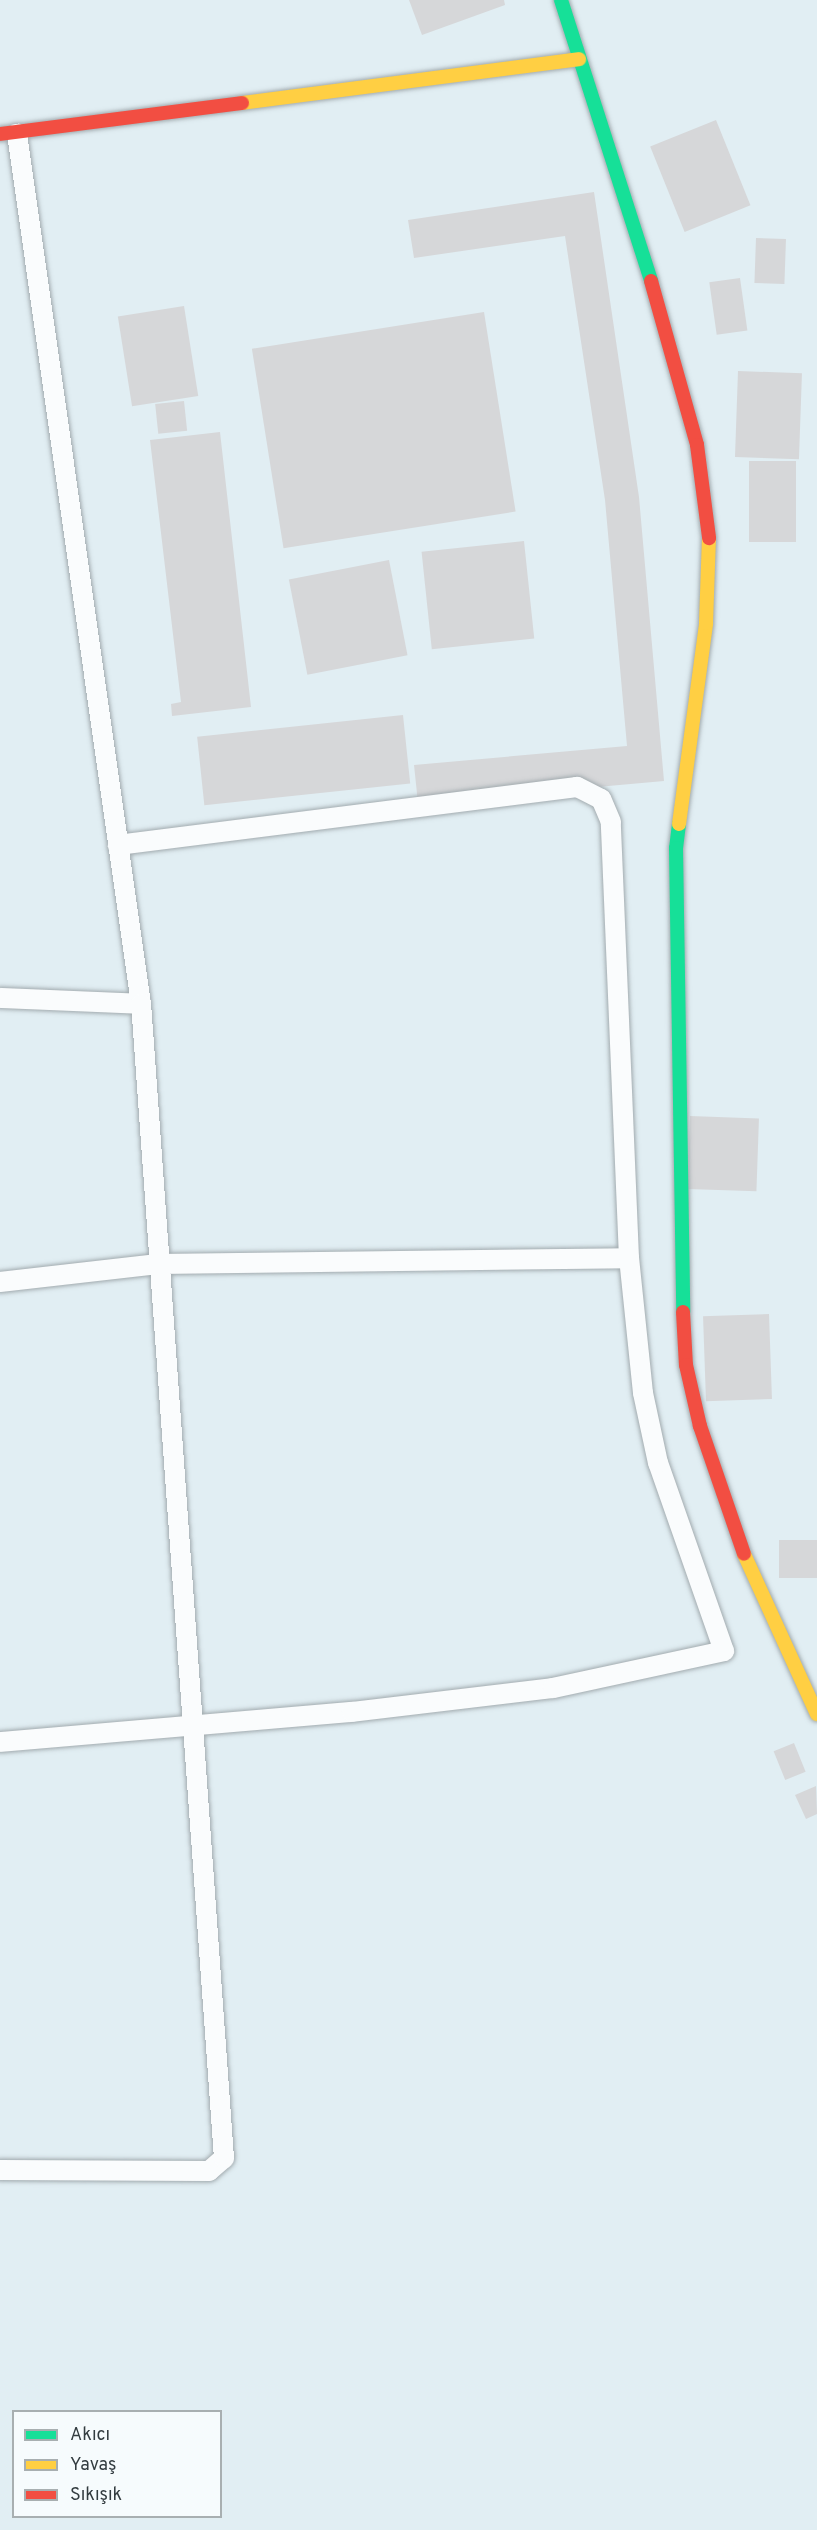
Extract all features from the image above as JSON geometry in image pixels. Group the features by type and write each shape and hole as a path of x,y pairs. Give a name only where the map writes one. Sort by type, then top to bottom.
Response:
{"street":[{"path":"561,0 674,350 697,445 710,533 706,623 675,848 679,1246 686,1365 700,1426 748,1565 817,1714"},
{"path":"8,134 579,60"}],"lane":[{"path":"0,2170 209,2171 224,2158 190,1725 141,1004 8,134"},
{"path":"0,1742 352,1712 554,1688 724,1651 658,1462 643,1393 629,1258 611,822 606,806 594,793 577,787 118,845"},
{"path":"0,998 141,1004"},
{"path":"0,1282 159,1264 629,1258"}],"building":[{"path":"409,0 504,0 505,5 422,35"},
{"path":"716,120 750,205 685,232 650,147"},
{"path":"594,192 639,497 664,781 418,803 414,765 627,746 605,500 565,236 414,258 408,220"},
{"path":"756,238 786,239 784,284 754,283"},
{"path":"740,278 747,330 717,335 709,282"},
{"path":"184,306 198,396 132,406 118,316"},
{"path":"484,312 516,512 283,548 252,349"},
{"path":"738,371 802,373 799,459 735,457"},
{"path":"184,401 187,431 158,434 155,404"},
{"path":"220,432 251,707 172,716 171,704 181,702 150,440"},
{"path":"749,461 796,461 796,542 749,542"},
{"path":"524,541 534,638 432,649 422,552"},
{"path":"389,560 408,655 307,675 289,579"},
{"path":"403,715 410,784 204,805 197,737"},
{"path":"690,1116 759,1118 756,1191 687,1189"},
{"path":"769,1314 772,1399 706,1401 703,1316"},
{"path":"779,1540 817,1540 817,1578 779,1578"},
{"path":"794,1743 806,1772 785,1780 774,1751"},
{"path":"816,1786 817,1814 806,1819 795,1795"}],"traffic: fast":[{"path":"561,0 651,281"},
{"path":"679,824 676,848 683,1312"}],"traffic: slow":[{"path":"242,103 579,59"},
{"path":"679,824 706,623 709,538"},
{"path":"744,1554 817,1714"}],"traffic: jam":[{"path":"0,134 242,103"},
{"path":"651,281 697,445 709,538"},
{"path":"683,1312 686,1365 700,1426 744,1554"}]}
